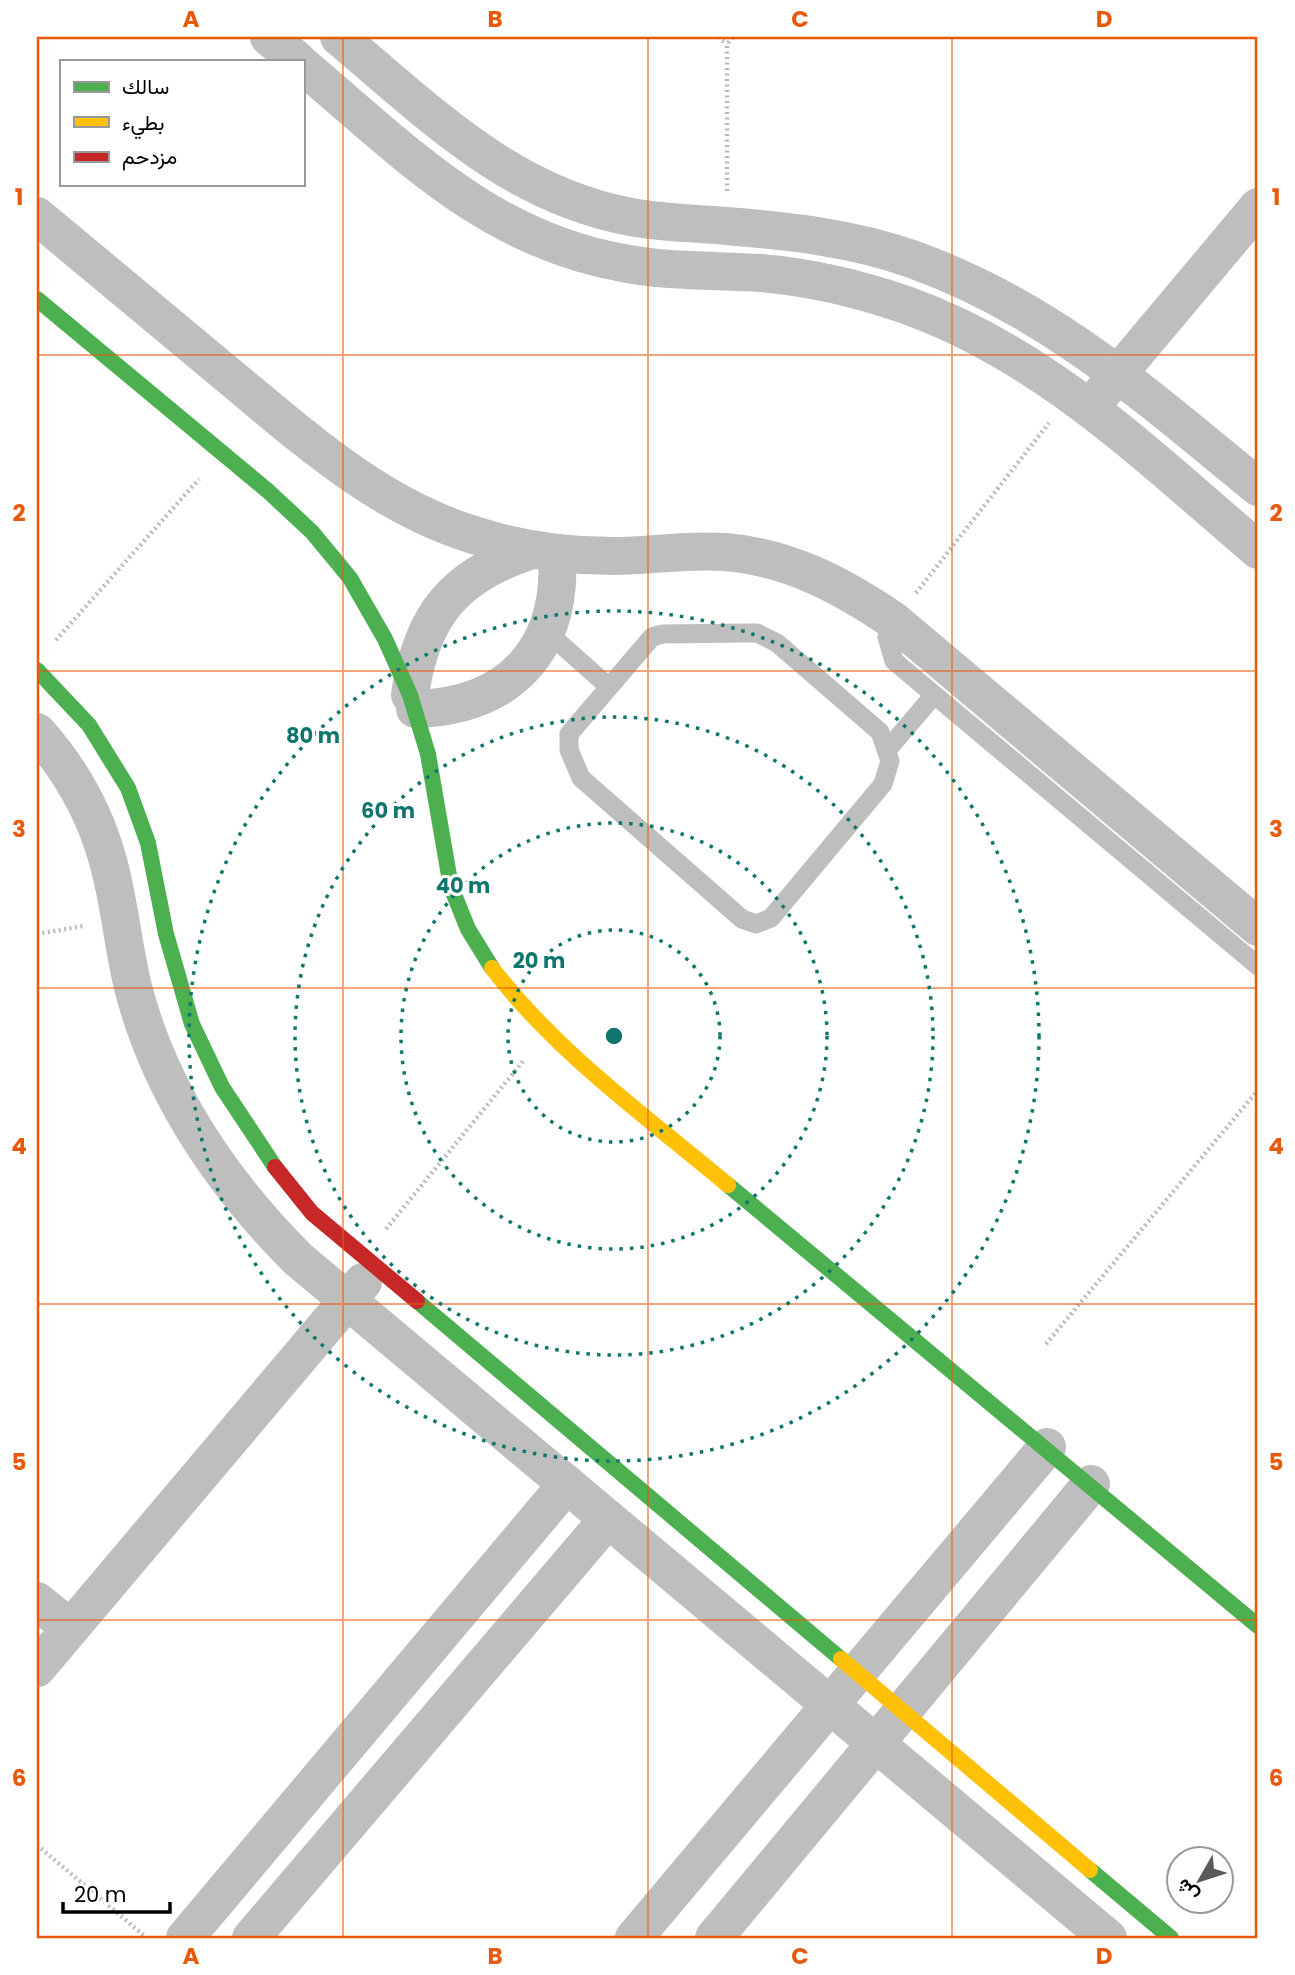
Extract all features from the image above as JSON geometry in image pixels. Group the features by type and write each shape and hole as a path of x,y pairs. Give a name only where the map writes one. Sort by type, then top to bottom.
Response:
{"street":[{"path":"269,37 297,60"},
{"path":"338,95 364,44 471,147 518,178 574,202 632,218 810,235 910,259 1005,298 1050,324 1119,373 1258,487"},
{"path":"304,67 388,141 495,219 557,246 622,263 689,271 762,273 835,285 906,304 974,333 1038,369 1081,400 1258,550"},
{"path":"1081,400 1119,373 1258,207"},
{"path":"37,216 305,438 362,482 415,512 461,531 545,552 616,556 725,552 771,560 815,574 857,596 894,621 1258,927"},
{"path":"37,299 223,453 316,537 364,600 401,669 413,702 428,755 444,865 467,927 502,984 547,1032 1258,1626"},
{"path":"413,702 455,706 474,701 501,686 523,667 547,631 554,615 559,586 545,552"},
{"path":"413,702 415,661 427,629 445,601 470,577 500,561 545,552"},
{"path":"37,670 93,727 125,779 147,836 158,897 198,1039 229,1101 267,1160 312,1213 1171,1938"},
{"path":"37,732 58,756 88,807 108,862 135,993 155,1053 182,1110 215,1164 253,1214 298,1259 877,1743 1096,1934"},
{"path":"37,1668 348,1300 370,1262"},
{"path":"634,1938 1047,1447"},
{"path":"185,1938 567,1484"},
{"path":"714,1938 1091,1484"},
{"path":"251,1938 608,1519"},
{"path":"37,1601 70,1628"}],"lane":[{"path":"894,621 887,637 889,653 934,695 1258,966"},
{"path":"547,631 609,687"},
{"path":"757,633 777,643 880,732 890,761 883,785 771,918 756,924 749,922 581,778 573,765 569,734 609,687 652,637 663,634 757,633"},
{"path":"888,749 934,695"}],"path":[{"path":"718,37 727,44"},
{"path":"727,226 727,44 733,37"},
{"path":"894,621 1081,400"},
{"path":"55,640 223,453"},
{"path":"37,934 118,919"},
{"path":"370,1262 547,1032"},
{"path":"1046,1344 1258,1090"},
{"path":"37,1845 147,1938"}],"traffic: fast":[{"path":"37,299 268,491 312,532 350,578 385,639 410,695 428,754 451,887 468,929 492,968"},
{"path":"37,670 89,725 128,788 148,843 166,934 192,1024 222,1087 275,1167"},
{"path":"728,1185 1258,1626"},
{"path":"417,1301 841,1659"},
{"path":"1090,1870 1171,1938"}],"traffic: slow":[{"path":"492,968 517,999 574,1056 728,1185"},
{"path":"841,1659 1090,1870"}],"traffic: jam":[{"path":"275,1167 312,1213 417,1301"}]}
